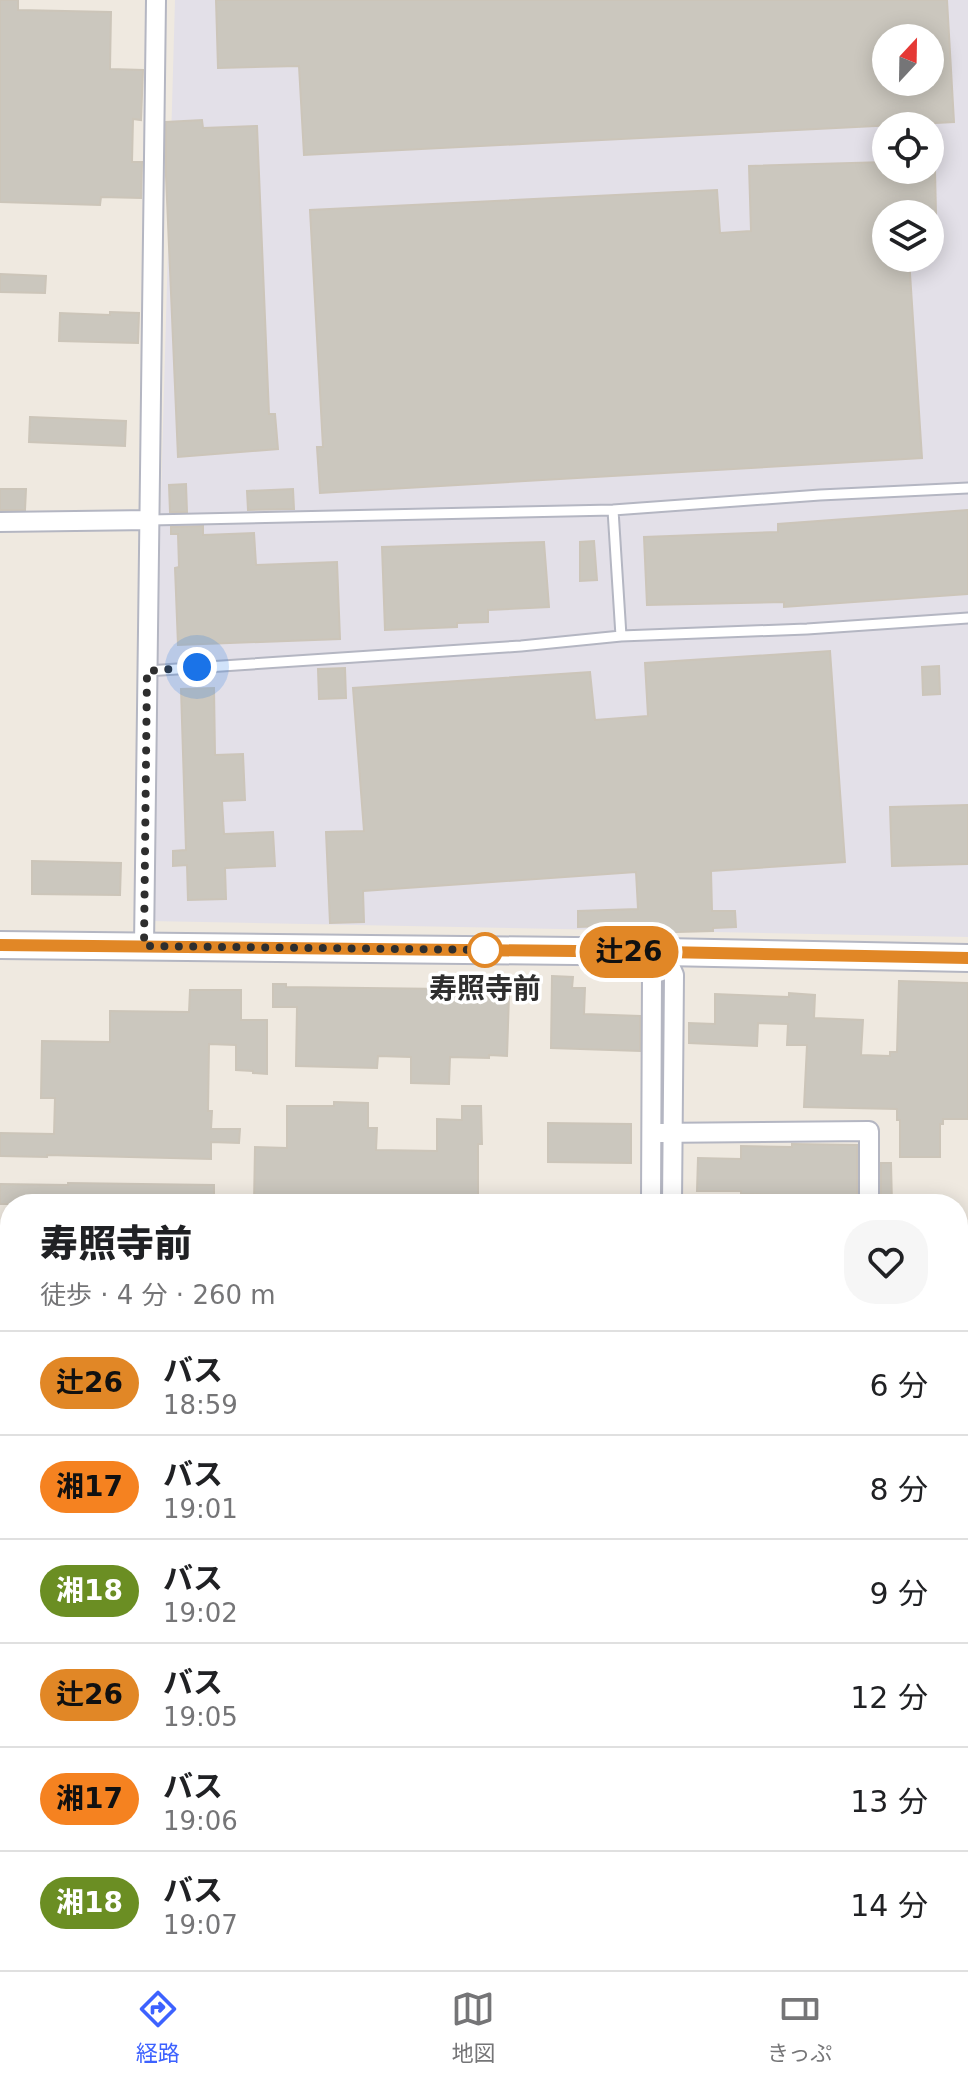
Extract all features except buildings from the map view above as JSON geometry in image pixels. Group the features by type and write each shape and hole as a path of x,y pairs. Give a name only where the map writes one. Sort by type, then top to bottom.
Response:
{"street":[{"path":"144,946 156,0"},
{"path":"0,522 150,520"},
{"path":"0,945 968,958"},
{"path":"664,952 674,975 672,1194"},
{"path":"651,1194 652,974 664,952"},
{"path":"652,1133 869,1131 869,1194"}],"lane":[{"path":"150,520 613,510 968,488"},
{"path":"613,510 621,636"},
{"path":"147,671 521,646 621,636 807,629 968,618"}],"shaded area":[{"path":"175,0 968,0 968,937 149,921"}],"bus line":[{"name":"辻26","path":"0,945 968,958"}],"place":[{"name":"寿照寺前","path":"485,950"}],"route":[{"path":"197,667 147,671 144,946 485,950"}]}
